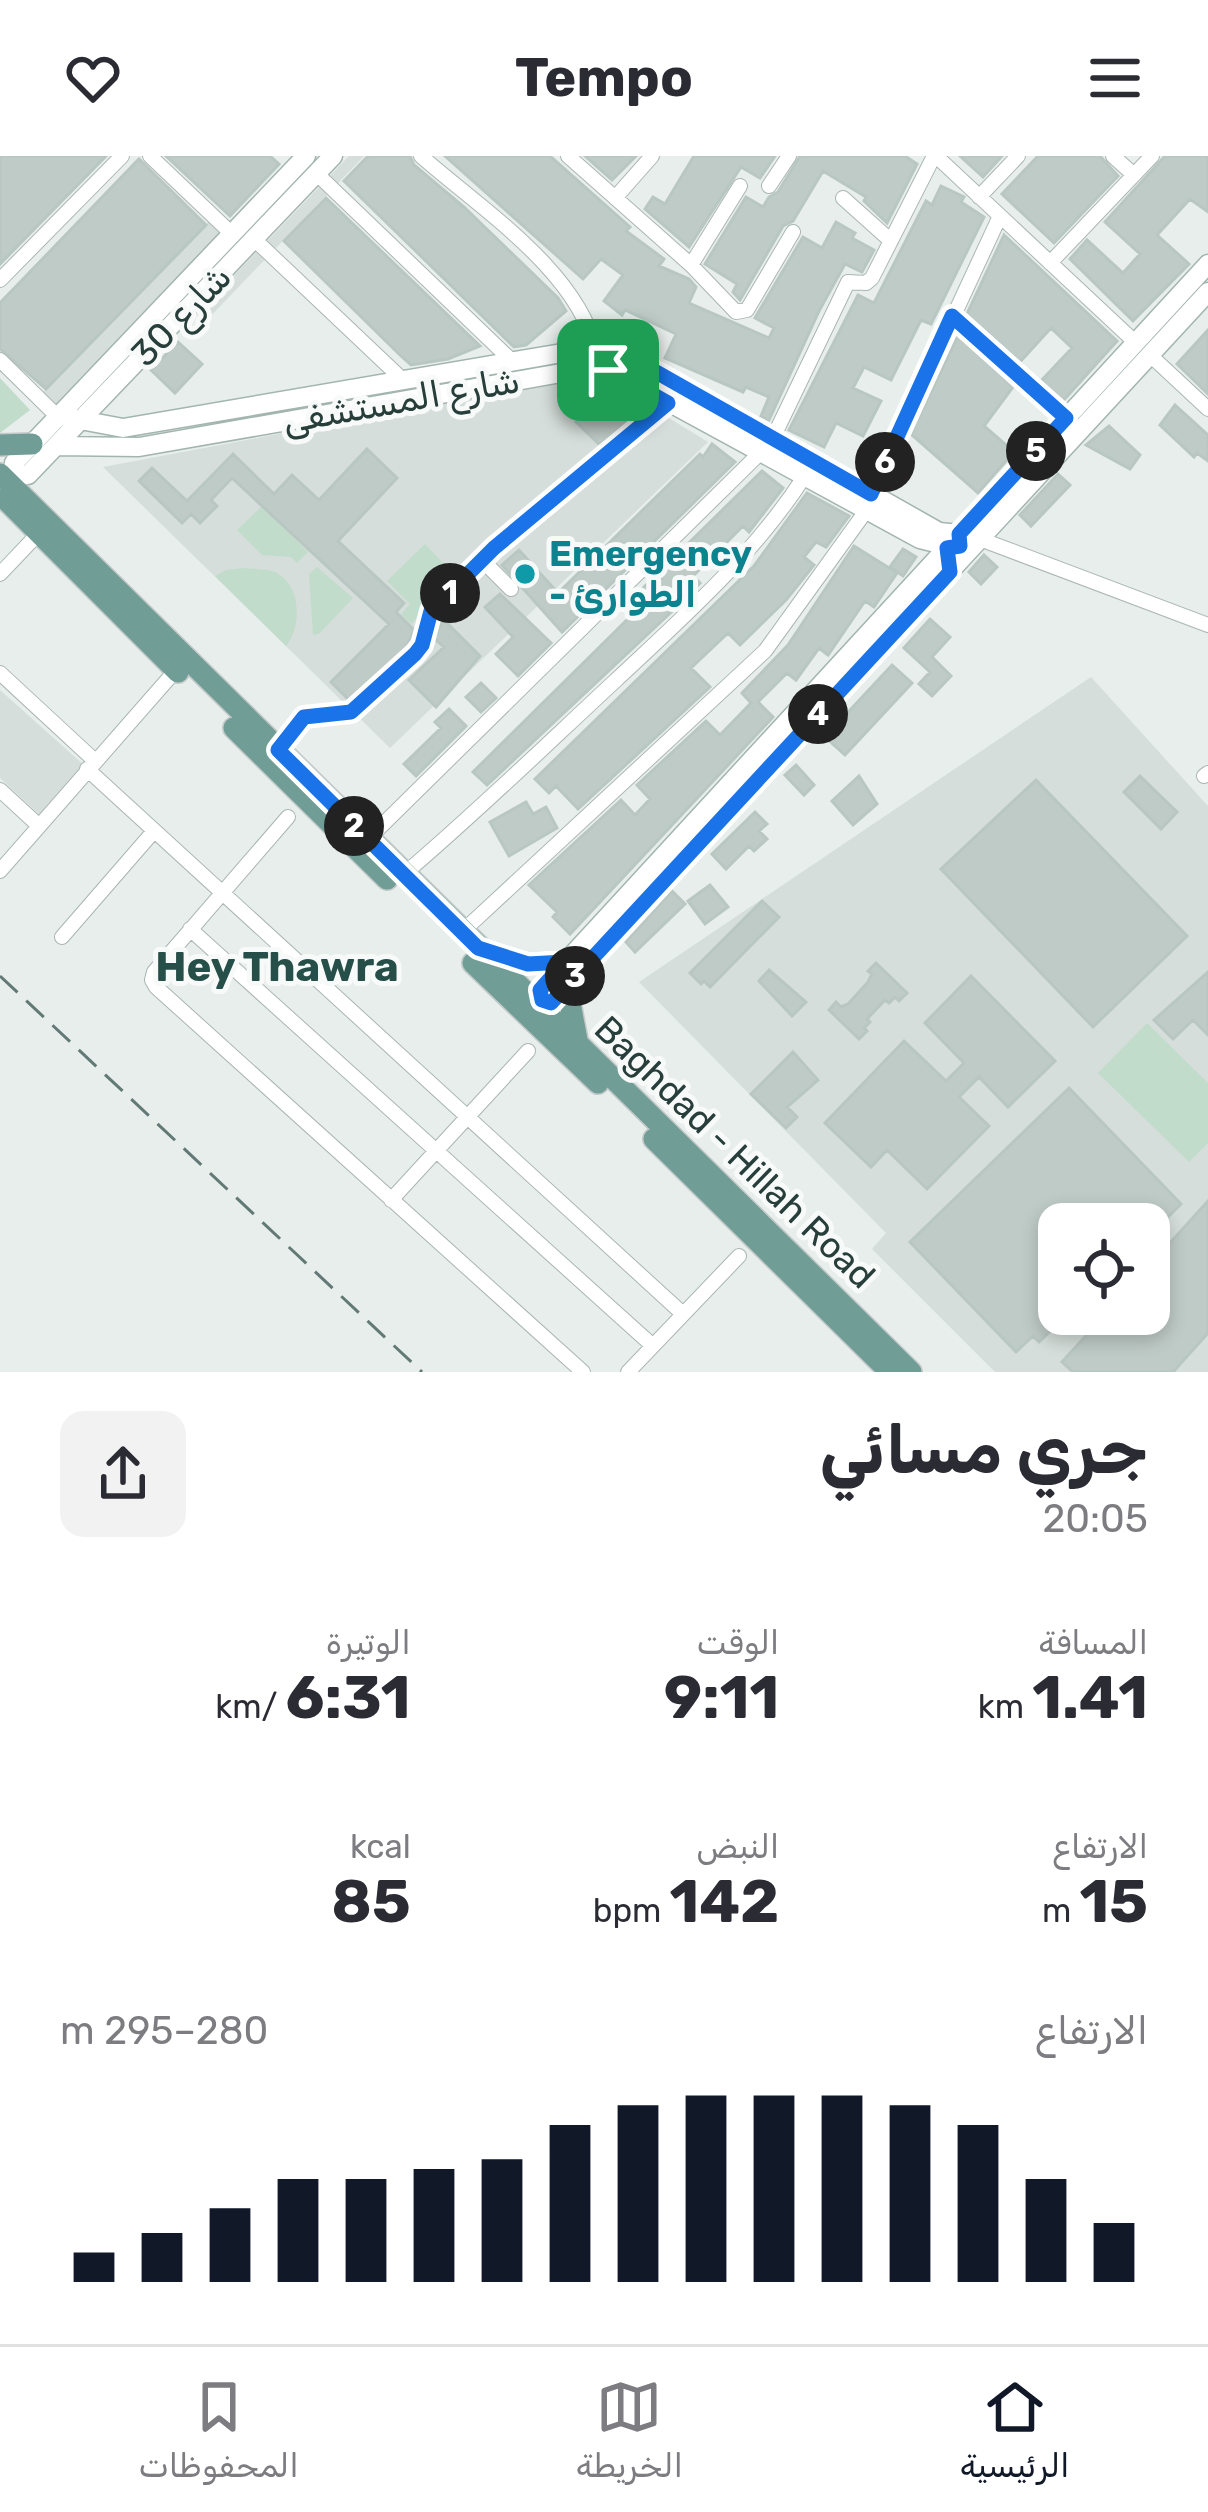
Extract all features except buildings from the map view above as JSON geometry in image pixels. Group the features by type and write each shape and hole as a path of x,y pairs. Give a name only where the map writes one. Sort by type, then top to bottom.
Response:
{"main road":[{"path":"44,445 9,483 38,534 890,1372"},
{"name":"Baghdad - Hillah Road","path":"9,483 911,1372"},
{"path":"470,940 528,964 574,966 570,1003 580,1046"}],"street":[{"path":"0,280 122,156"},
{"path":"150,156 232,234"},
{"name":"شارع 30","path":"75,416 232,234 312,165 333,156"},
{"path":"421,156 562,280 590,326 596,359"},
{"path":"568,156 691,265 729,308 742,313 794,232"},
{"path":"615,198 652,156"},
{"path":"769,186 789,156"},
{"path":"368,839 766,446 848,282 866,283 872,278 935,156 1208,409"},
{"path":"979,197 1018,156"},
{"path":"1114,156 1134,175"},
{"path":"1050,263 1152,156"},
{"path":"312,165 513,362"},
{"name":"شارع 30","path":"9,483 254,239 312,165"},
{"path":"691,265 740,186"},
{"path":"843,198 891,241"},
{"path":"470,940 765,651 868,502 1000,217"},
{"path":"254,239 404,380"},
{"path":"546,996 1143,349 1208,264"},
{"path":"1143,349 1208,292"},
{"path":"952,316 1073,420"},
{"name":"شارع المستشفى","path":"75,416 123,439 404,380 568,352 596,359 668,403 766,446 804,478 868,502"},
{"name":"شارع المستشفى","path":"44,445 123,439 596,359 635,360 766,446 957,551"},
{"path":"0,360 75,416"},
{"path":"278,750 304,717 341,715 361,707 415,654 431,611 482,560 668,403"},
{"path":"403,875 725,577 804,478"},
{"path":"0,574 38,534"},
{"path":"957,551 1208,625"},
{"path":"482,560 511,589"},
{"path":"0,871 176,670"},
{"path":"0,673 154,831 683,1314"},
{"path":"0,790 38,824"},
{"path":"288,817 152,980 584,1372"},
{"path":"62,937 154,831"},
{"path":"190,929 653,1346"},
{"path":"391,1200 528,1051"},
{"path":"628,1372 739,1256"}],"shaded area":[{"path":"349,156 364,156 205,322 197,314"},
{"path":"209,221 222,233 55,405 42,393"},
{"path":"597,374 708,442 390,748 103,467"},
{"path":"1091,677 1208,806 1208,1372 995,1372 872,1249 886,1233 639,982"},
{"path":"0,690 85,766 41,816 0,778"}],"green space":[{"path":"0,378 30,410 0,433"},
{"path":"262,506 308,552 297,563 291,557 262,555 237,530"},
{"path":"425,544 458,579 411,624 401,614 410,604 387,581"},
{"path":"317,567 353,598 313,635 309,574"},
{"path":"244,568 275,572 290,586 297,617 286,646 215,576"},
{"path":"1147,1023 1208,1083 1208,1143 1189,1162 1098,1073"}],"railway":[{"path":"0,976 422,1372"}],"place":[{"name":"Emergency - الطوارئ","path":"525,574"}],"district":[{"name":"Hey Thawra","path":"277,967"}],"route":[{"path":"952,316 1066,418 959,534 960,546 947,548 950,572 551,1003 546,1003 540,990 565,962 528,964 478,948 278,750 304,717 341,715 361,707 422,645 431,611 494,548 668,403 608,370 595,367 596,351 635,360 871,494 952,316"}]}
